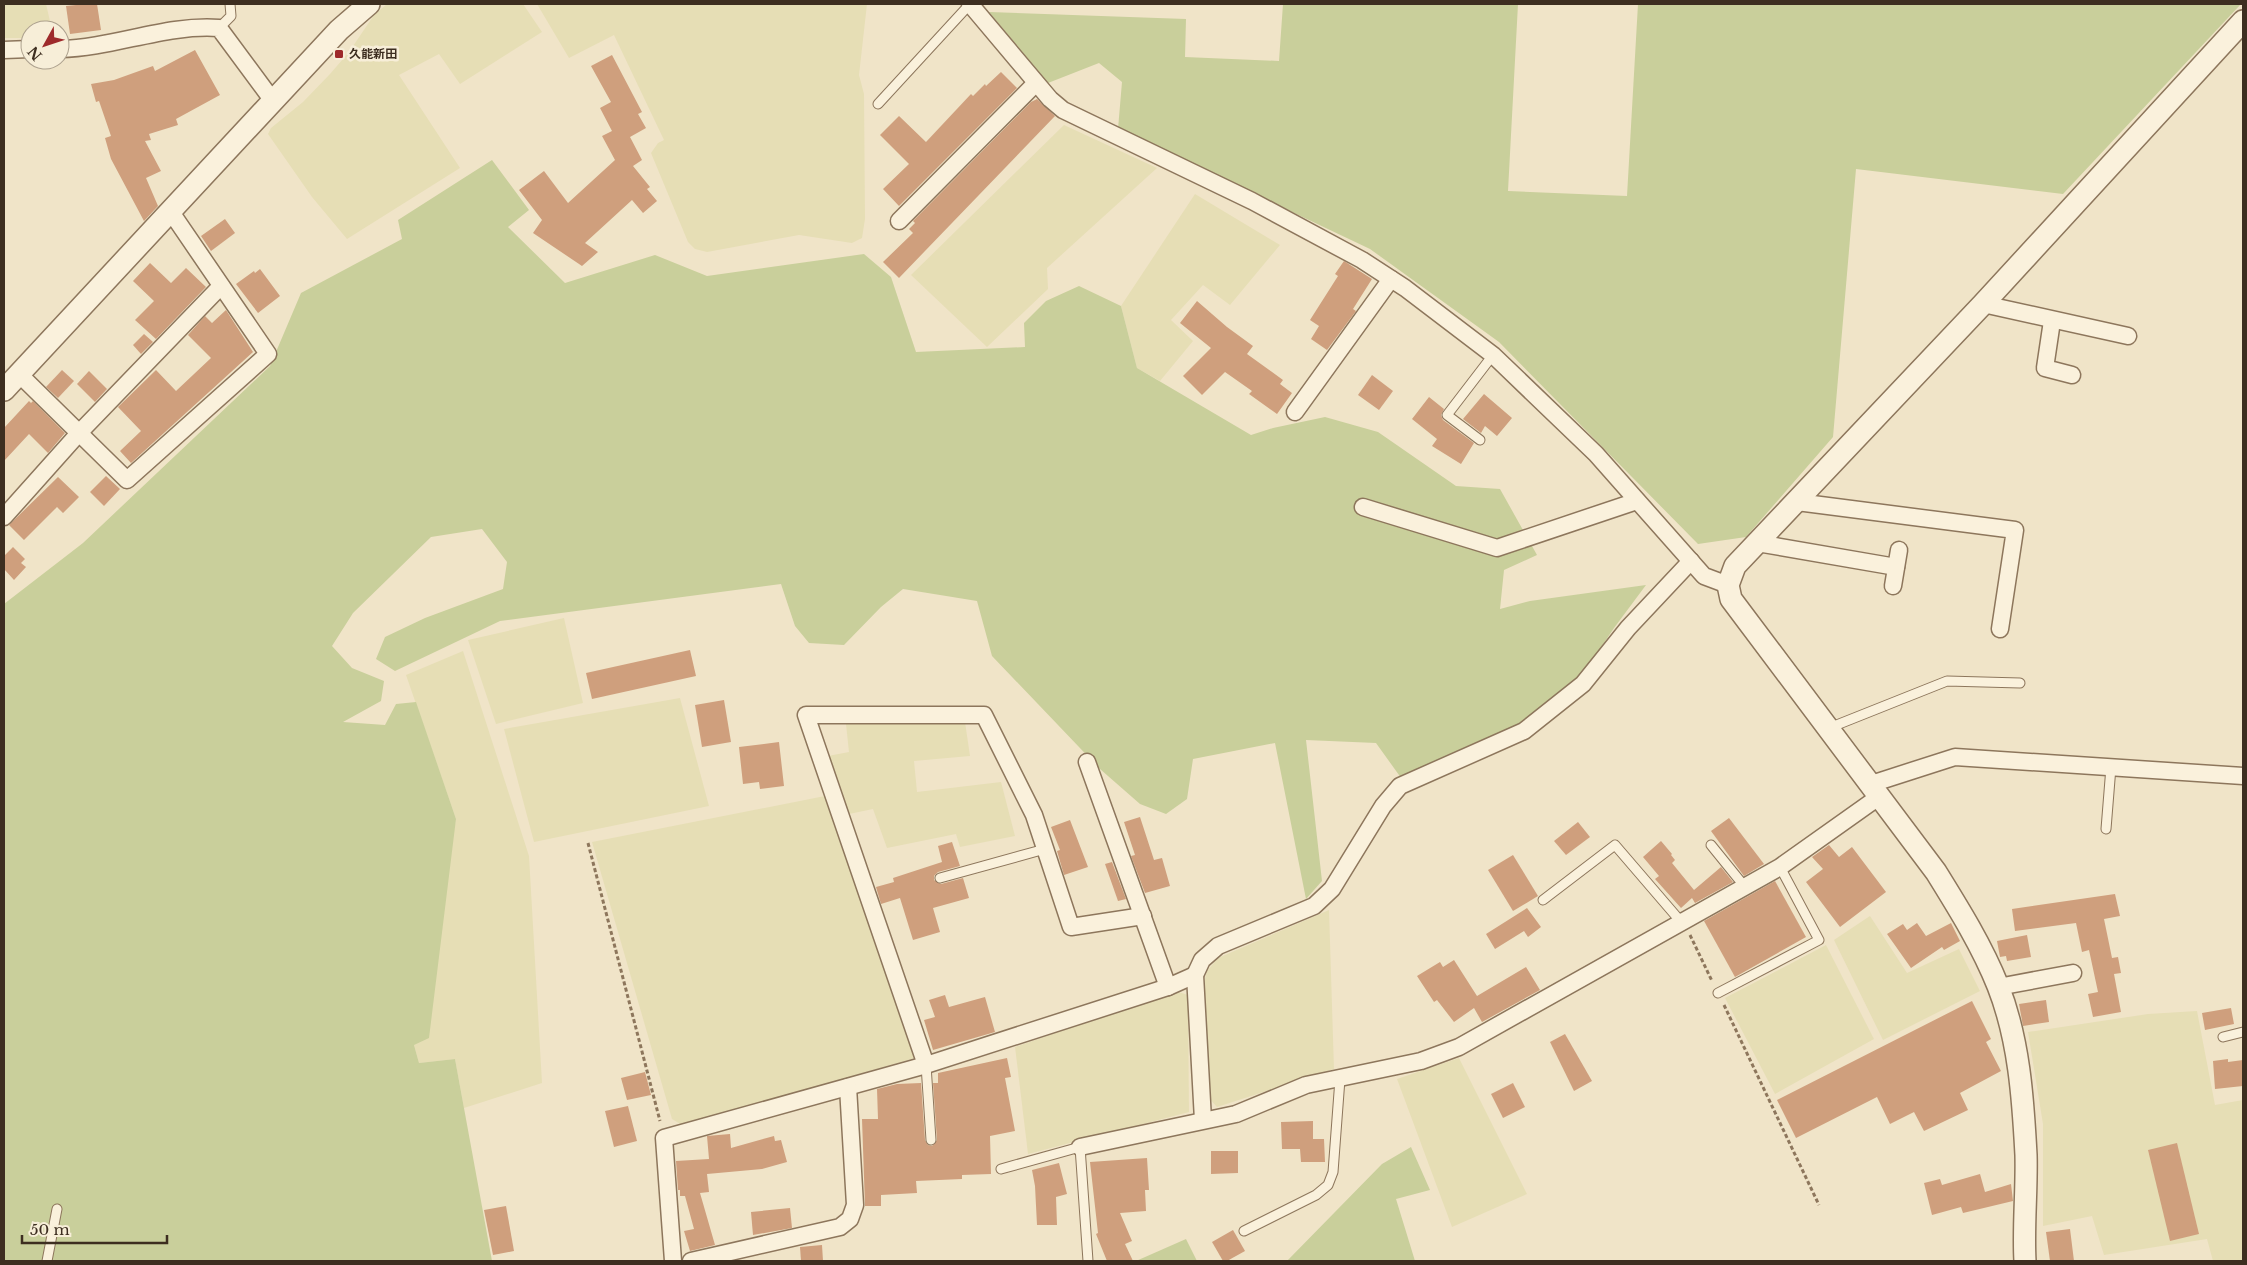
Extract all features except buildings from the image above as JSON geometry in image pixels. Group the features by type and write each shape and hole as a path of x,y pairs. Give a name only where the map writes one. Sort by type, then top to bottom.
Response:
{"street":[{"path":"4,390 339,30 369,4"},
{"path":"970,4 1036,83 1062,110 1252,201 1362,260 1391,279 1493,355 1596,454 1704,576 1728,585"},
{"path":"2025,1261 2026,1156 2020,1080 2010,1024 1998,987 1982,951 1959,908 1936,872 1731,599 1728,585 1735,566 1983,304 2243,21"},
{"path":"70,48 111,43 199,26 219,28 273,101"},
{"path":"4,50 20,49"},
{"path":"899,221 1036,83"},
{"path":"18,373 127,480 268,354 171,212"},
{"path":"1296,412 1391,279"},
{"path":"4,517 79,433 221,286"},
{"path":"1983,304 2052,321 2128,336"},
{"path":"2052,321 2045,368 2072,375"},
{"path":"1363,507 1497,548 1637,501"},
{"path":"1797,502 2015,530 2000,629"},
{"path":"1757,543 1896,567"},
{"path":"1893,586 1899,550"},
{"path":"1203,1120 1195,975 1202,960 1218,946 1314,906 1332,889 1383,806 1400,786 1524,731 1583,684 1628,628 1691,561"},
{"path":"926,1065 806,715 984,715 1034,815 1071,927 1142,916"},
{"path":"1080,1148 1236,1114 1306,1085 1421,1061 1459,1047 1780,867 1875,790 1955,757 2243,776"},
{"path":"1087,762 1168,987"},
{"path":"1998,987 2073,973"},
{"path":"673,1261 664,1138 926,1065 1168,987 1195,975"},
{"path":"691,1261 840,1228 850,1219 855,1206 848,1087"}],"lane":[{"path":"219,28 231,16 230,4"},
{"path":"878,104 970,4"},
{"path":"1480,440 1447,415 1493,355"},
{"path":"1829,728 1947,681 2020,683"},
{"path":"2106,830 2111,767"},
{"path":"1543,900 1615,845 1676,916 1684,922"},
{"path":"1711,846 1744,887"},
{"path":"940,878 1045,849"},
{"path":"1718,993 1819,940 1780,867"},
{"path":"2223,1037 2243,1032"},
{"path":"926,1065 931,1140"},
{"path":"1244,1231 1316,1195 1328,1185 1333,1172 1340,1079"},
{"path":"1001,1169 1080,1148 1088,1261"},
{"path":"47,1261 57,1210"}],"path":[{"path":"588,844 664,1138"},
{"path":"1684,922 1819,1205"}],"shaded area":[{"path":"4,4 46,4 50,20 20,20 20,38 4,38"},
{"path":"387,4 523,4 542,32 460,84 439,54 399,75 460,168 347,239 312,197 268,134 271,128 303,102 330,74 349,52 374,15"},
{"path":"537,4 867,4 859,75 864,94 865,219 862,238 852,243 799,235 707,252 695,249 688,242 651,153 658,143 664,140 614,35 569,58"},
{"path":"1064,125 1157,168 1047,268 1048,289 987,347 911,275"},
{"path":"1195,194 1280,245 1230,305 1203,285 1171,320 1193,341 1160,381 1137,368 1121,306"},
{"path":"564,618 583,703 496,724 468,640"},
{"path":"463,651 529,856 542,1083 464,1108 455,1059 419,1063 414,1045 456,819 406,675"},
{"path":"680,698 709,806 534,842 504,729"},
{"path":"965,722 970,756 914,761 917,792 1001,782 1015,836 960,847 956,834 887,848 873,809 849,814 828,756 849,752 846,724"},
{"path":"825,796 915,1058 682,1125 672,1119 592,842"},
{"path":"1329,910 1334,1069 1217,1107 1208,1097 1203,985 1207,971 1218,958"},
{"path":"1870,916 1907,973 1959,949 1980,991 1883,1040 1834,940"},
{"path":"1826,945 1874,1039 1775,1094 1725,998"},
{"path":"1175,991 1188,995 1189,1112 1028,1154 1015,1047"},
{"path":"2197,1011 2215,1105 2243,1100 2243,1261 2213,1261 2207,1239 2104,1255 2092,1216 2043,1226 2043,1124 2028,1032 2148,1014"},
{"path":"1459,1058 1527,1194 1452,1227 1397,1079"}],"green space":[{"path":"1283,4 1518,4 1508,191 1627,196 1638,4 2241,4 2063,194 1856,169 1833,437 1746,537 1698,544 1499,342 1370,249 1118,129 1122,82 1099,63 1048,83 989,12 1186,19 1185,57 1279,61"},
{"path":"492,160 529,210 508,227 565,283 655,255 707,276 864,254 891,277 916,352 1025,347 1024,323 1046,301 1079,286 1121,306 1137,368 1251,435 1273,428 1325,417 1378,432 1456,486 1500,489 1537,555 1504,570 1500,609 1530,601 1646,585 1579,680 1523,728 1404,782 1376,743 1306,740 1322,881 1306,899 1275,743 1193,759 1187,799 1166,814 1140,804 1100,769 992,656 977,601 903,589 881,607 844,645 809,643 795,626 781,584 500,621 395,671 376,659 385,637 425,618 503,589 507,562 482,529 431,537 353,613 332,646 352,668 384,681 381,701 343,722 385,725 396,704 416,702 456,819 429,1038 414,1045 419,1063 455,1059 492,1261 4,1261 4,604 83,543 270,366 301,293 402,239 398,220"},
{"path":"1411,1147 1430,1190 1396,1199 1415,1261 1287,1261 1382,1164"},
{"path":"1186,1239 1197,1261 1136,1261"}],"place":[{"name":"久能新田","path":"339,54"}]}
